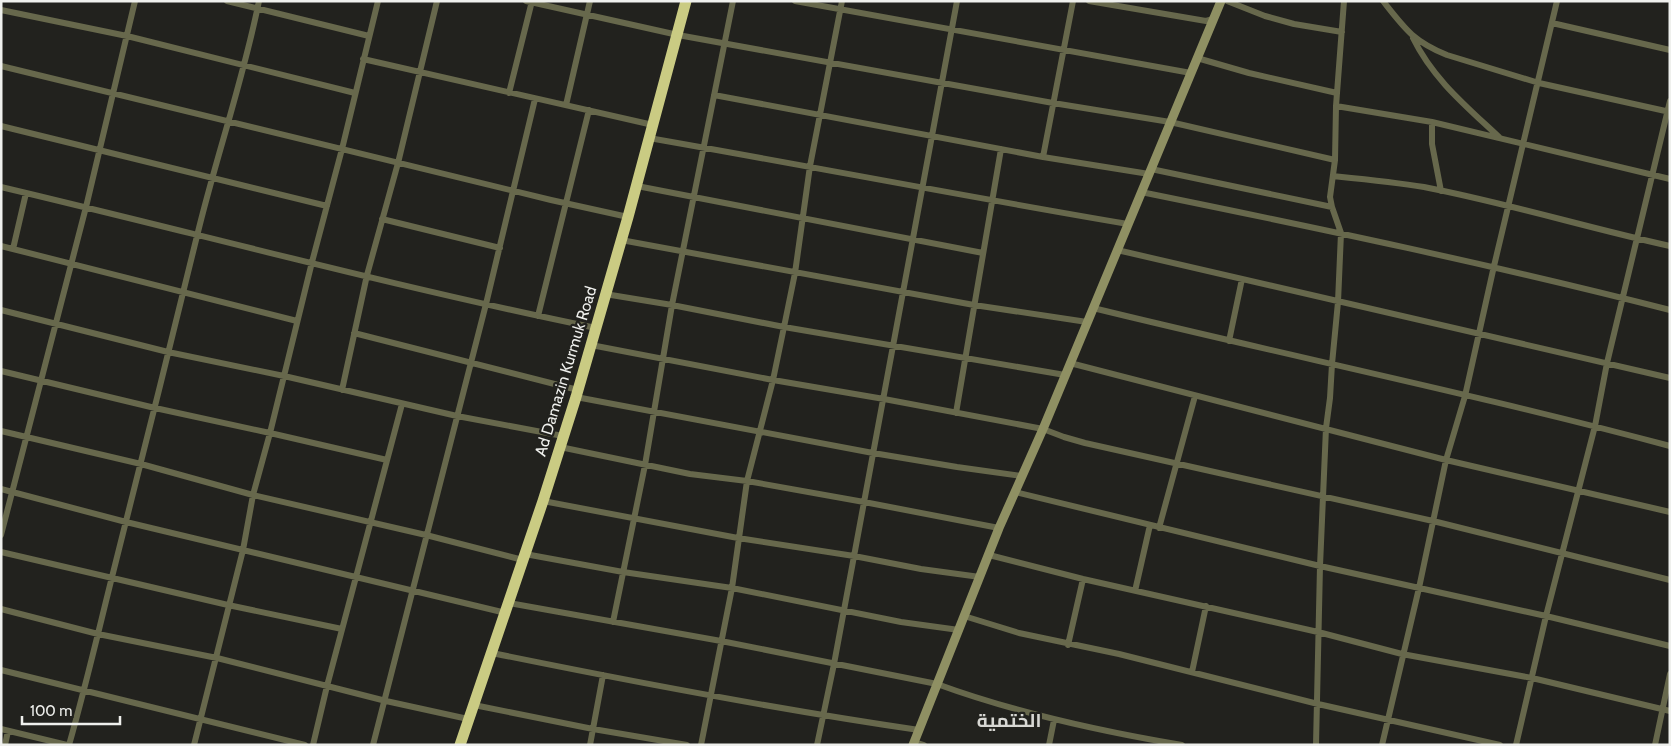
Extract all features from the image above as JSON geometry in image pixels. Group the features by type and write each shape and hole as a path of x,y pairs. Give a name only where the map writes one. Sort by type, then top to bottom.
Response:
{"highway":[{"name":"Ad Damazin Kurmuk Road","path":"460,745 508,608 577,393 637,186 686,1"}],"street":[{"path":"1,535 28,437 86,207 135,1"},
{"path":"227,1 258,5 369,36"},
{"path":"194,745 243,550 253,495 378,1"},
{"path":"342,390 367,276 398,163 438,1"},
{"path":"566,106 590,1"},
{"path":"612,622 645,465 672,305 733,1"},
{"path":"795,1 1191,73"},
{"path":"701,745 732,588 746,481 773,380 795,274 810,166 842,1"},
{"path":"817,745 884,399 957,1"},
{"path":"1043,157 1073,1"},
{"path":"1089,1 1206,21 1213,19"},
{"path":"924,745 913,743 999,528 1043,429 1221,1"},
{"path":"1228,1 1265,16 1294,24 1342,32"},
{"path":"1316,745 1320,566 1326,428 1338,302 1341,233 1330,197 1335,160 1336,106 1344,1"},
{"path":"1383,1 1412,37 1421,54 1446,88 1500,139"},
{"path":"1382,745 1402,654 1420,588 1446,460 1465,396 1557,1"},
{"path":"509,93 530,2 678,35 1170,122 1335,160"},
{"path":"5,745 5,730 68,745 84,691 197,236 229,121 258,5"},
{"path":"1,10 127,36 355,93"},
{"path":"1552,23 1670,50"},
{"path":"1412,37 1433,50 1446,55 1538,82 1669,111"},
{"path":"1197,58 1249,73 1337,93"},
{"path":"363,59 653,125"},
{"path":"1,66 566,204 628,217"},
{"path":"714,95 1043,157 1150,172 1332,207"},
{"path":"374,745 500,248 535,99"},
{"path":"1516,745 1546,616 1595,426 1607,363 1670,101"},
{"path":"1336,106 1432,122 1670,179"},
{"path":"538,316 589,110"},
{"path":"1432,122 1434,163 1441,191"},
{"path":"1,126 327,206"},
{"path":"649,138 1128,224"},
{"path":"956,412 1001,149"},
{"path":"1333,176 1422,187 1670,246"},
{"path":"637,186 983,254"},
{"path":"1,187 197,236 596,328"},
{"path":"1141,192 1494,266 1670,310"},
{"path":"14,250 26,193"},
{"path":"382,219 500,248"},
{"path":"621,240 795,274 974,305 1087,322"},
{"path":"1,246 297,321"},
{"path":"1117,250 1670,378"},
{"path":"1229,341 1242,279"},
{"path":"605,294 1065,375"},
{"path":"1093,308 1595,426 1670,446"},
{"path":"1,310 168,352 284,376 457,416 645,465 690,474 746,481 999,528"},
{"path":"354,333 653,412 957,468 1022,476"},
{"path":"591,345 1043,429 1064,437 1434,521 1670,580"},
{"path":"1070,363 1446,460 1670,512"},
{"path":"1,371 387,460"},
{"path":"1159,528 1196,396"},
{"path":"313,745 402,404"},
{"path":"1,431 141,464 253,495 524,557 732,588 901,622 959,630"},
{"path":"1,489 126,522 412,590 508,608 612,622 937,684 1054,720 1151,742 1182,745"},
{"path":"1015,492 1320,566 1546,616 1670,646"},
{"path":"543,501 738,538 980,577"},
{"path":"1136,591 1150,525"},
{"path":"1,552 342,628"},
{"path":"989,555 1083,579 1318,632 1402,654 1532,678 1670,710"},
{"path":"1068,645 1083,579"},
{"path":"1192,672 1206,606"},
{"path":"1,609 98,634 217,658 468,720"},
{"path":"964,616 1019,633 1068,645 1119,654 1318,704 1500,745"},
{"path":"492,653 711,696 822,716 919,730"},
{"path":"1,670 305,745"},
{"path":"1655,745 1670,674"},
{"path":"590,745 603,675"},
{"path":"474,705 593,729 687,745"},
{"path":"1049,745 1054,720"}],"district":[{"name":"الختمية","path":"1009,720"}]}
